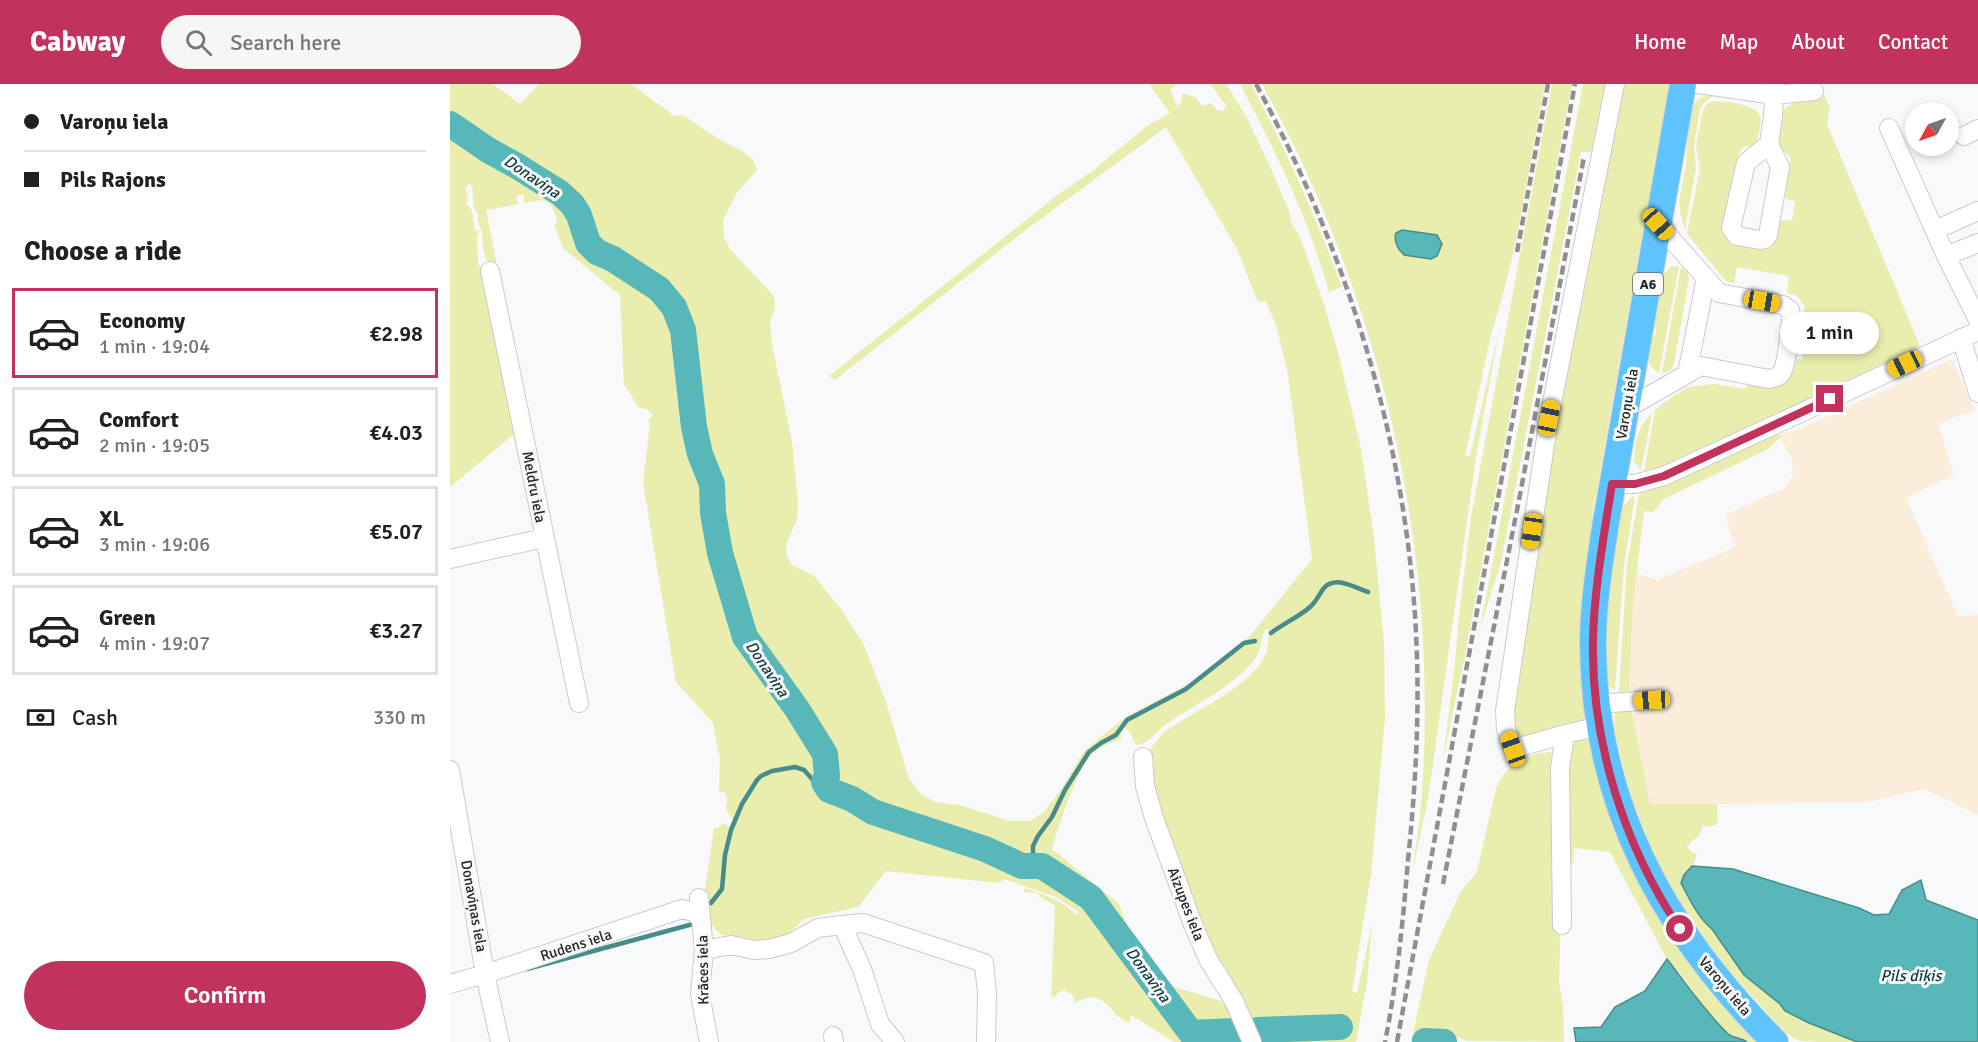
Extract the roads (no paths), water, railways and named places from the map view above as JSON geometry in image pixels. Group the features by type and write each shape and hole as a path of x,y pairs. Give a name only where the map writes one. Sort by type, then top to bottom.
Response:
{"highway":[{"name":"Varoņu iela","path":"1683,84 1606,522 1594,618 1593,670 1598,715 1613,784 1648,875 1703,962 1776,1042"}],"street":[{"path":"1616,84 1549,418 1505,711 1506,729 1513,749 1565,734 1598,715 1652,700"},
{"path":"1699,84 1814,91"},
{"path":"1769,144 1746,163 1731,228 1737,236 1760,240 1765,239 1768,235 1780,167 1769,144 1775,90"},
{"path":"1889,128 1946,256 1978,320"},
{"path":"1935,230 1978,211"},
{"path":"1626,409 1701,366 1769,379 1778,377 1783,370 1792,319 1790,310 1783,305 1719,293 1658,224"},
{"path":"1946,256 1978,243"},
{"name":"Meldru iela","path":"490,271 579,704"},
{"path":"1687,374 1706,278"},
{"path":"1612,484 1635,484 1664,476 1978,330"},
{"path":"1961,339 1978,393"},
{"path":"450,560 544,538"},
{"path":"1562,925 1560,768 1565,734"},
{"name":"Aizupes iela","path":"1143,757 1145,786 1153,815 1192,922 1208,959 1234,1001 1252,1042"},
{"name":"Donaviņas iela","path":"450,770 485,974 500,1042"},
{"name":"Krāces iela","path":"699,898 699,917 704,950 700,994 709,1042"},
{"name":"Rudens iela","path":"450,984 651,921 682,909 694,912 699,917"},
{"path":"704,950 731,945 754,950 769,949 782,946 819,928 863,923 984,963 987,993 986,1042"},
{"path":"842,925 862,969 880,1024 895,1042"}],"water":[{"path":"1402,230 1437,235 1442,244 1437,256 1431,259 1404,255 1395,239 1396,233"},
{"name":"Pils dīķis","path":"1692,866 1733,869 1859,908 1874,915 1889,914 1902,890 1921,880 1926,900 1978,920 1978,1042 1857,1042 1785,1011 1780,1004 1744,975 1712,929 1694,908 1681,883 1684,875"},
{"path":"1667,959 1727,1033 1747,1042 1576,1042 1574,1028 1601,1027 1615,1007 1645,991"}],"waterway":[{"name":"Donaviņa","path":"450,124 488,150 560,193 572,204 579,215 588,243 597,252 613,259 659,289 674,307 683,330 694,427 700,454 712,484 713,513 720,553 745,637 797,709 825,754 827,776 824,782 829,790 852,799 873,812 985,849 1022,866 1042,866 1091,898 1191,1033 1234,1031"},
{"path":"1271,633 1310,607 1329,584 1340,582 1368,592"},
{"path":"1033,866 1033,846 1089,752 1116,735 1127,720 1186,689 1244,643 1255,641"},
{"path":"711,903 722,889 725,855 731,830 742,804 757,780 772,771 795,767 804,770 813,780 824,782"},
{"path":"527,969 693,924"},
{"name":"Donaviņa","path":"1258,1030 1340,1027"},
{"name":"Donaviņa","path":"1425,1041 1444,1042"}],"railway":[{"path":"1256,84 1290,151 1347,289 1370,361 1403,507 1412,582 1417,657 1417,733 1413,809 1402,929 1385,1042"},
{"path":"1517,252 1548,84"},
{"path":"1397,1042 1575,84"},
{"path":"1443,884 1584,157"}]}
